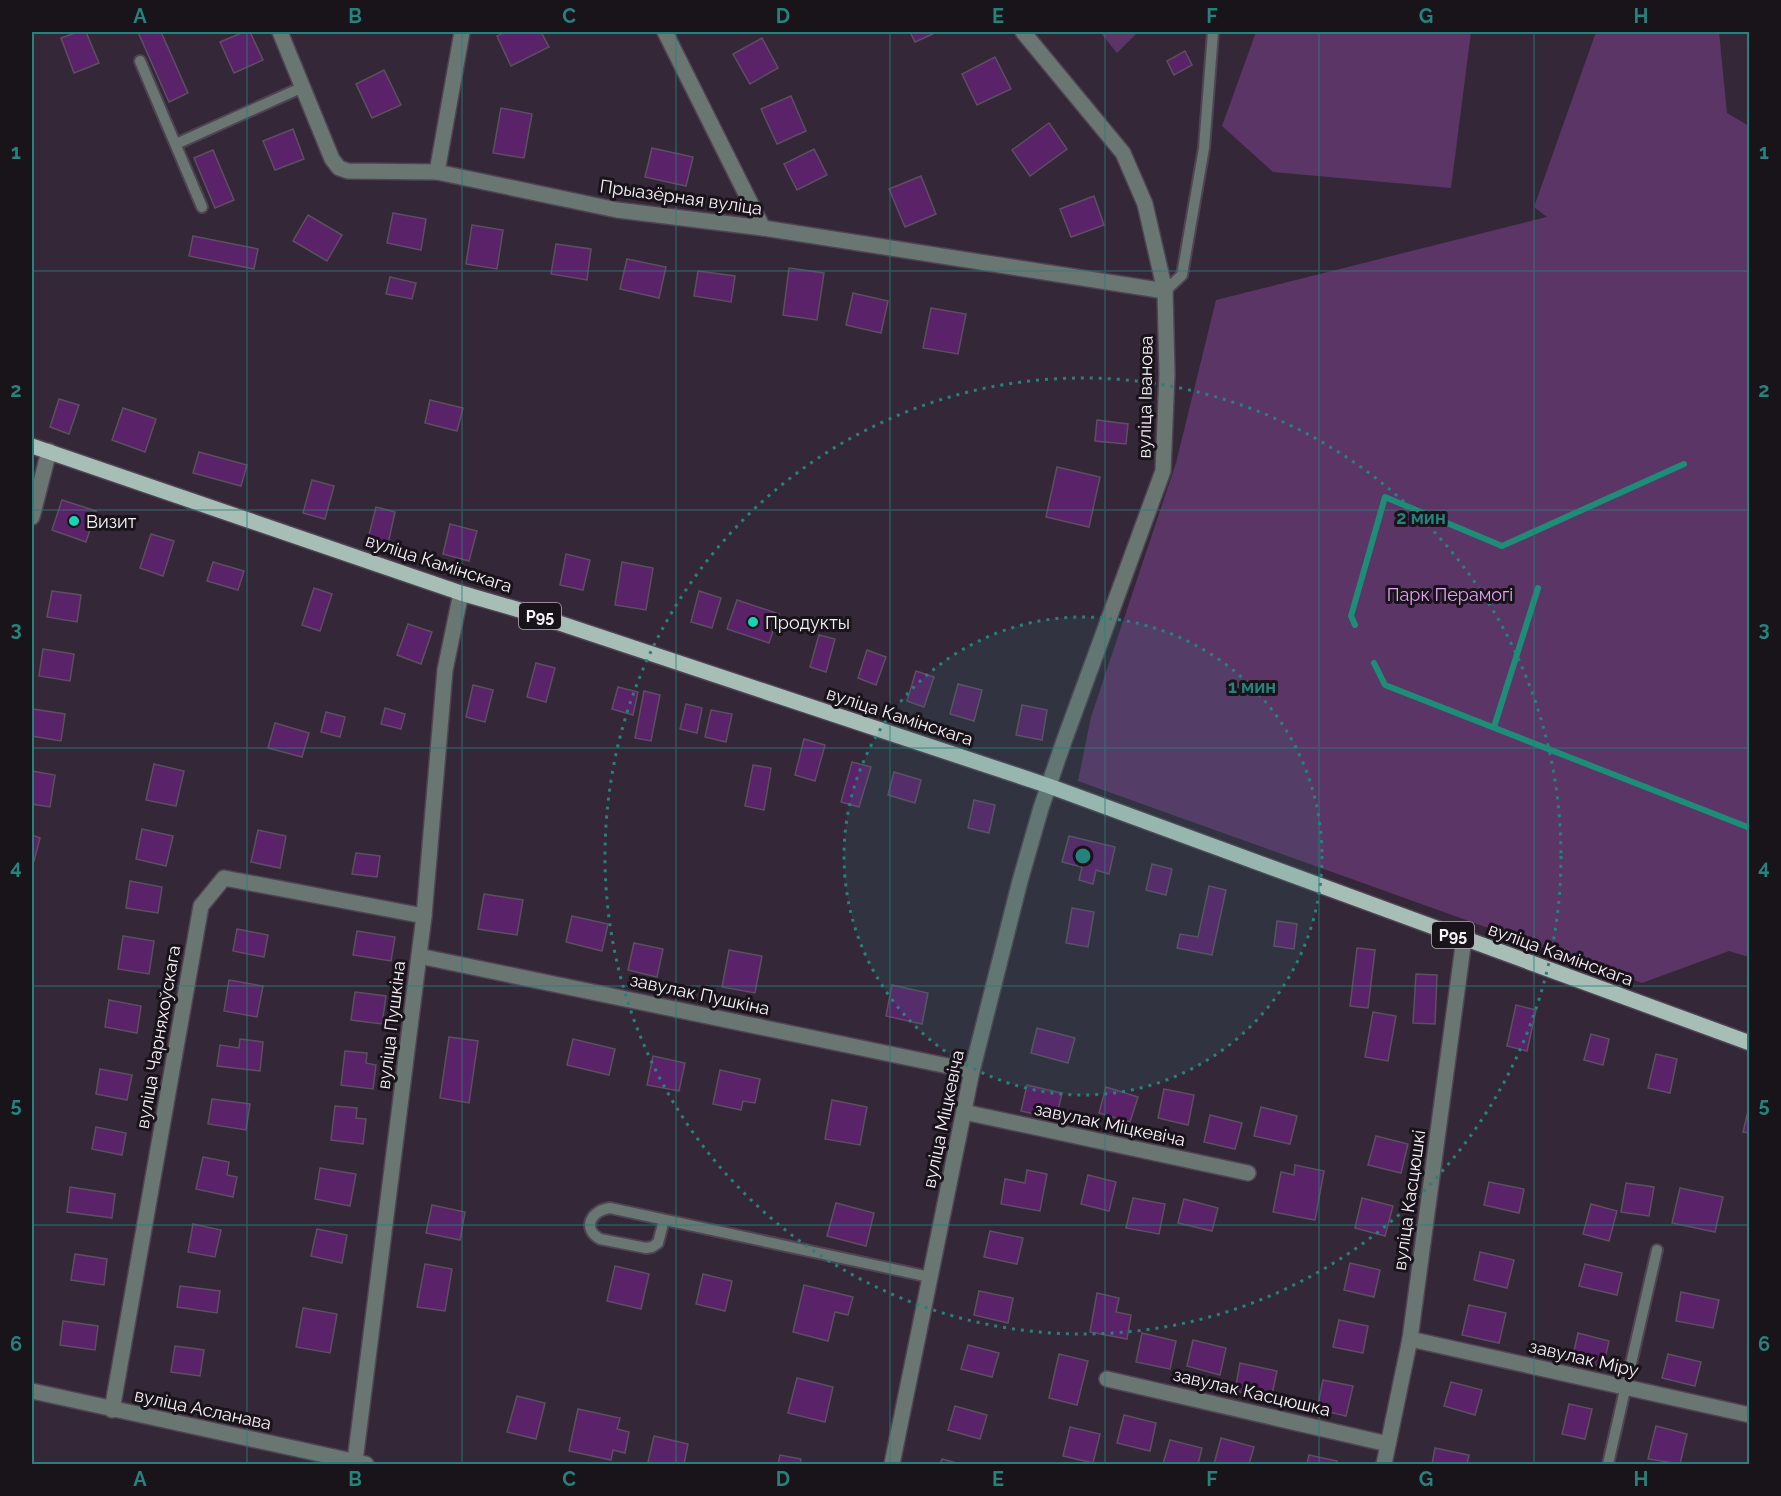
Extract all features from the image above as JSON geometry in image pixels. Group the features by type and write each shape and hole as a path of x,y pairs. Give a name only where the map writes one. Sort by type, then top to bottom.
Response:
{"main road":[{"name":"вуліца Камінскага","path":"32,446 461,593 523,611 1049,786 1749,1043"}],"street":[{"name":"Прыазёрная вуліца","path":"279,32 332,159 339,168 348,171 437,172 617,210 763,228 1165,291"},
{"path":"437,172 462,32"},
{"path":"666,32 763,228"},
{"name":"вуліца Іванова","path":"1023,32 1123,153 1145,204 1165,291 1167,374 1162,471 1049,786"},
{"path":"32,517 49,451"},
{"name":"вуліца Пушкіна","path":"360,1463 424,916 445,670 461,593"},
{"name":"вуліца Міцкевіча","path":"892,1464 972,1071 1020,881 1049,786"},
{"name":"вуліца Чарняхоўскага","path":"112,1410 201,906 224,879 424,916"},
{"name":"вуліца Касцюшкі","path":"1384,1464 1410,1339 1464,939"},
{"name":"завулак Пушкіна","path":"419,956 972,1071"},
{"name":"завулак Міцкевіча","path":"964,1112 1248,1173"},
{"name":"завулак Міру","path":"1410,1339 1749,1415"},
{"name":"завулак Касцюшка","path":"1107,1379 1388,1443"},
{"name":"вуліца Асланава","path":"32,1391 360,1463"}],"lane":[{"path":"1165,291 1182,275 1204,148 1213,32"},
{"path":"140,61 202,207"},
{"path":"176,144 303,87"},
{"path":"664,1220 658,1243 646,1248 600,1239 595,1236 591,1228 592,1218 599,1210 610,1208 930,1276"},
{"path":"1608,1464 1657,1250"}],"green space":[{"path":"1100,32 1138,32 1117,53"},
{"path":"1256,32 1471,32 1451,188 1273,172 1222,126"},
{"name":"Парк Перамогі","path":"1596,32 1719,32 1727,113 1749,126 1749,957 1729,951 1642,983 1078,781 1091,717 1176,463 1216,300 1547,217 1534,207"}],"building":[{"path":"78,32 86,32 99,63 74,73 61,38"},
{"path":"138,32 161,32 188,93 169,102"},
{"path":"244,32 250,32 263,60 234,73 220,42"},
{"path":"505,32 541,32 549,47 511,66 497,36"},
{"path":"910,32 937,32 915,42"},
{"path":"762,38 778,68 750,84 733,54"},
{"path":"1185,51 1192,65 1174,75 1167,61"},
{"path":"995,57 1011,89 977,105 962,74"},
{"path":"384,70 401,105 372,118 356,84"},
{"path":"791,96 806,131 777,144 761,109"},
{"path":"501,108 532,114 524,158 493,153"},
{"path":"1049,123 1067,149 1030,176 1012,150"},
{"path":"293,129 304,159 275,170 263,141"},
{"path":"652,148 693,157 686,186 645,177"},
{"path":"814,149 827,175 797,190 784,164"},
{"path":"213,150 234,200 215,208 194,158"},
{"path":"921,176 936,214 905,227 889,189"},
{"path":"1094,196 1104,225 1071,237 1060,209"},
{"path":"393,213 426,219 421,250 387,243"},
{"path":"308,215 342,235 327,261 293,241"},
{"path":"472,225 503,230 497,269 466,264"},
{"path":"193,236 258,249 254,269 189,256"},
{"path":"556,244 591,249 587,280 551,274"},
{"path":"627,259 666,267 659,298 620,289"},
{"path":"789,268 824,273 817,320 783,315"},
{"path":"698,271 735,276 731,302 694,296"},
{"path":"390,277 416,283 412,299 386,294"},
{"path":"853,293 888,301 881,333 846,325"},
{"path":"931,308 966,314 958,354 923,348"},
{"path":"59,399 79,405 69,434 50,427"},
{"path":"430,400 463,408 457,431 425,423"},
{"path":"123,408 156,419 145,452 112,440"},
{"path":"1097,420 1128,424 1126,444 1095,441"},
{"path":"199,452 247,465 241,486 193,473"},
{"path":"1057,467 1100,477 1089,527 1046,517"},
{"path":"312,480 334,486 325,519 303,513"},
{"name":"Визит","path":"62,500 96,511 86,542 52,530"},
{"path":"376,507 395,512 388,544 368,539"},
{"path":"450,524 477,531 469,561 443,554"},
{"path":"151,534 174,541 163,576 140,568"},
{"path":"566,554 590,560 583,590 560,585"},
{"path":"213,562 244,571 238,590 207,581"},
{"path":"622,562 653,568 646,610 615,605"},
{"path":"314,588 332,594 320,631 302,625"},
{"path":"52,591 81,595 77,622 47,617"},
{"path":"699,591 721,598 712,628 691,622"},
{"name":"Продукты","path":"737,600 779,614 769,643 727,629"},
{"path":"408,624 432,632 421,664 397,655"},
{"path":"819,635 835,639 826,672 810,667"},
{"path":"43,649 74,654 70,681 39,676"},
{"path":"867,650 886,657 876,685 858,678"},
{"path":"536,663 555,668 546,702 527,697"},
{"path":"916,671 934,677 924,707 907,701"},
{"path":"958,684 982,690 974,721 950,714"},
{"path":"473,685 493,690 485,722 466,717"},
{"path":"618,687 638,692 633,715 612,709"},
{"path":"644,691 660,695 651,741 635,738"},
{"path":"686,704 702,708 697,733 680,729"},
{"path":"1022,705 1047,710 1042,740 1016,735"},
{"path":"385,708 405,714 401,729 381,724"},
{"path":"33,709 65,714 61,741 32,736"},
{"path":"711,710 732,714 726,742 705,737"},
{"path":"326,712 345,717 340,737 321,732"},
{"path":"275,723 309,733 302,757 268,748"},
{"path":"804,739 825,745 815,781 795,775"},
{"path":"852,762 871,767 859,807 841,802"},
{"path":"154,764 184,771 176,806 146,800"},
{"path":"753,765 771,768 764,810 745,806"},
{"path":"32,771 55,775 50,807 32,804"},
{"path":"894,772 921,780 915,803 888,795"},
{"path":"974,800 995,805 989,833 968,828"},
{"path":"142,829 173,836 166,866 136,859"},
{"path":"258,830 286,836 280,868 251,862"},
{"path":"32,835 40,838 34,861 32,861"},
{"path":"1069,836 1115,847 1109,874 1096,870 1093,884 1079,880 1082,867 1062,862"},
{"path":"356,853 380,856 377,877 352,874"},
{"path":"1152,864 1172,869 1166,895 1146,890"},
{"path":"130,881 162,887 158,913 126,908"},
{"path":"1209,886 1226,890 1212,955 1177,948 1180,934 1198,937"},
{"path":"484,894 523,900 517,935 478,929"},
{"path":"1072,908 1094,912 1088,947 1066,943"},
{"path":"572,916 608,924 602,951 566,942"},
{"path":"1277,921 1297,924 1294,949 1274,946"},
{"path":"237,929 268,935 264,957 233,951"},
{"path":"357,931 395,937 391,961 353,955"},
{"path":"123,936 154,941 149,974 118,969"},
{"path":"634,943 663,949 657,977 628,970"},
{"path":"1357,948 1375,950 1368,1008 1350,1006"},
{"path":"729,950 762,956 755,993 722,987"},
{"path":"1416,974 1437,975 1435,1024 1413,1023"},
{"path":"229,980 263,986 257,1017 224,1011"},
{"path":"892,985 928,993 922,1024 886,1016"},
{"path":"355,992 386,996 382,1024 351,1020"},
{"path":"109,1000 141,1006 137,1033 105,1027"},
{"path":"1516,1005 1536,1010 1527,1051 1507,1046"},
{"path":"1373,1012 1396,1016 1388,1061 1365,1057"},
{"path":"1037,1028 1075,1038 1068,1063 1031,1053"},
{"path":"1591,1034 1609,1039 1603,1065 1584,1060"},
{"path":"449,1037 478,1041 469,1103 440,1098"},
{"path":"240,1039 263,1042 260,1071 217,1066 220,1045 239,1048"},
{"path":"573,1039 615,1049 609,1075 567,1065"},
{"path":"345,1051 367,1053 366,1063 376,1065 373,1089 341,1085"},
{"path":"1656,1054 1677,1059 1670,1093 1648,1088"},
{"path":"653,1056 685,1063 679,1091 647,1085"},
{"path":"100,1069 132,1075 127,1100 96,1094"},
{"path":"720,1070 760,1079 755,1103 743,1101 741,1110 713,1104"},
{"path":"1027,1085 1062,1093 1056,1119 1021,1111"},
{"path":"1106,1087 1138,1097 1130,1122 1099,1113"},
{"path":"1164,1089 1194,1095 1188,1125 1158,1118"},
{"path":"212,1099 250,1104 246,1130 208,1124"},
{"path":"832,1100 867,1107 860,1145 825,1139"},
{"path":"1750,1103 1750,1133 1743,1132"},
{"path":"335,1106 357,1108 356,1118 366,1119 363,1144 331,1140"},
{"path":"1261,1107 1297,1116 1290,1144 1254,1136"},
{"path":"1210,1115 1242,1123 1235,1149 1204,1142"},
{"path":"96,1127 126,1133 122,1155 92,1149"},
{"path":"1376,1136 1408,1144 1401,1173 1368,1165"},
{"path":"203,1157 229,1162 227,1175 237,1177 233,1197 196,1189"},
{"path":"1295,1165 1324,1171 1315,1220 1273,1212 1281,1172 1294,1175"},
{"path":"320,1168 356,1174 350,1206 315,1199"},
{"path":"1027,1170 1047,1174 1040,1211 1001,1204 1005,1179 1025,1183"},
{"path":"1088,1175 1116,1182 1109,1211 1081,1204"},
{"path":"1489,1182 1524,1189 1519,1213 1484,1205"},
{"path":"1626,1183 1654,1187 1649,1216 1621,1212"},
{"path":"70,1187 115,1194 112,1218 67,1212"},
{"path":"1680,1188 1723,1197 1715,1232 1672,1223"},
{"path":"1133,1198 1165,1204 1159,1234 1126,1228"},
{"path":"1362,1198 1393,1206 1385,1236 1355,1228"},
{"path":"1184,1199 1218,1208 1212,1231 1178,1223"},
{"path":"836,1203 874,1213 866,1246 827,1236"},
{"path":"1591,1204 1617,1211 1609,1241 1583,1234"},
{"path":"432,1205 465,1212 460,1240 426,1233"},
{"path":"193,1224 221,1230 215,1257 188,1252"},
{"path":"317,1229 347,1235 342,1263 311,1256"},
{"path":"990,1231 1023,1238 1017,1264 984,1257"},
{"path":"1480,1252 1514,1260 1507,1288 1474,1280"},
{"path":"75,1254 107,1259 104,1285 71,1280"},
{"path":"1350,1263 1380,1270 1374,1297 1344,1290"},
{"path":"425,1264 452,1269 445,1311 417,1307"},
{"path":"1585,1264 1622,1273 1617,1295 1579,1286"},
{"path":"615,1266 649,1274 641,1309 607,1301"},
{"path":"703,1274 732,1281 725,1311 696,1304"},
{"path":"804,1285 853,1297 848,1315 835,1312 828,1341 793,1332"},
{"path":"180,1286 220,1291 217,1313 177,1307"},
{"path":"979,1291 1013,1298 1008,1323 974,1315"},
{"path":"1681,1292 1719,1300 1713,1328 1676,1321"},
{"path":"1097,1293 1119,1298 1116,1312 1131,1315 1127,1339 1090,1332"},
{"path":"1469,1305 1506,1313 1499,1343 1462,1335"},
{"path":"303,1308 337,1314 330,1353 296,1347"},
{"path":"1339,1320 1368,1326 1363,1353 1333,1347"},
{"path":"63,1321 98,1326 95,1350 60,1345"},
{"path":"1142,1333 1176,1341 1170,1369 1136,1362"},
{"path":"1578,1333 1609,1341 1603,1367 1572,1360"},
{"path":"1193,1340 1226,1348 1220,1375 1187,1366"},
{"path":"968,1345 999,1353 992,1377 961,1369"},
{"path":"175,1346 204,1350 200,1376 171,1372"},
{"path":"1059,1354 1088,1361 1077,1405 1049,1398"},
{"path":"1668,1354 1701,1362 1695,1386 1662,1378"},
{"path":"1240,1363 1277,1371 1271,1399 1235,1391"},
{"path":"797,1378 833,1387 825,1422 788,1413"},
{"path":"1323,1380 1353,1386 1346,1416 1317,1409"},
{"path":"1451,1382 1482,1390 1475,1415 1444,1406"},
{"path":"517,1396 545,1403 536,1439 507,1432"},
{"path":"1569,1404 1592,1409 1585,1439 1562,1434"},
{"path":"955,1406 987,1415 980,1439 948,1430"},
{"path":"578,1409 620,1418 617,1429 629,1432 625,1453 613,1450 611,1460 569,1451"},
{"path":"1124,1415 1156,1423 1150,1451 1117,1443"},
{"path":"1656,1426 1687,1434 1680,1464 1648,1459"},
{"path":"1070,1427 1100,1434 1093,1463 1063,1456"},
{"path":"654,1436 688,1444 684,1464 648,1462"},
{"path":"1221,1438 1254,1447 1249,1464 1214,1464"},
{"path":"1170,1440 1202,1448 1198,1464 1163,1464"},
{"path":"1435,1448 1469,1455 1467,1464 1432,1464"},
{"path":"780,1455 801,1459 800,1464 778,1464"},
{"path":"1309,1455 1337,1461 1336,1464 1307,1464"},
{"path":"942,1459 960,1464 940,1464"}],"waterway":[{"path":"1355,625 1351,616 1385,497 1502,546 1684,464"},
{"path":"1494,727 1538,588"},
{"path":"1374,663 1385,685 1750,828"}],"place":[{"name":"Визит","path":"74,521"},
{"name":"Продукты","path":"753,622"}]}
